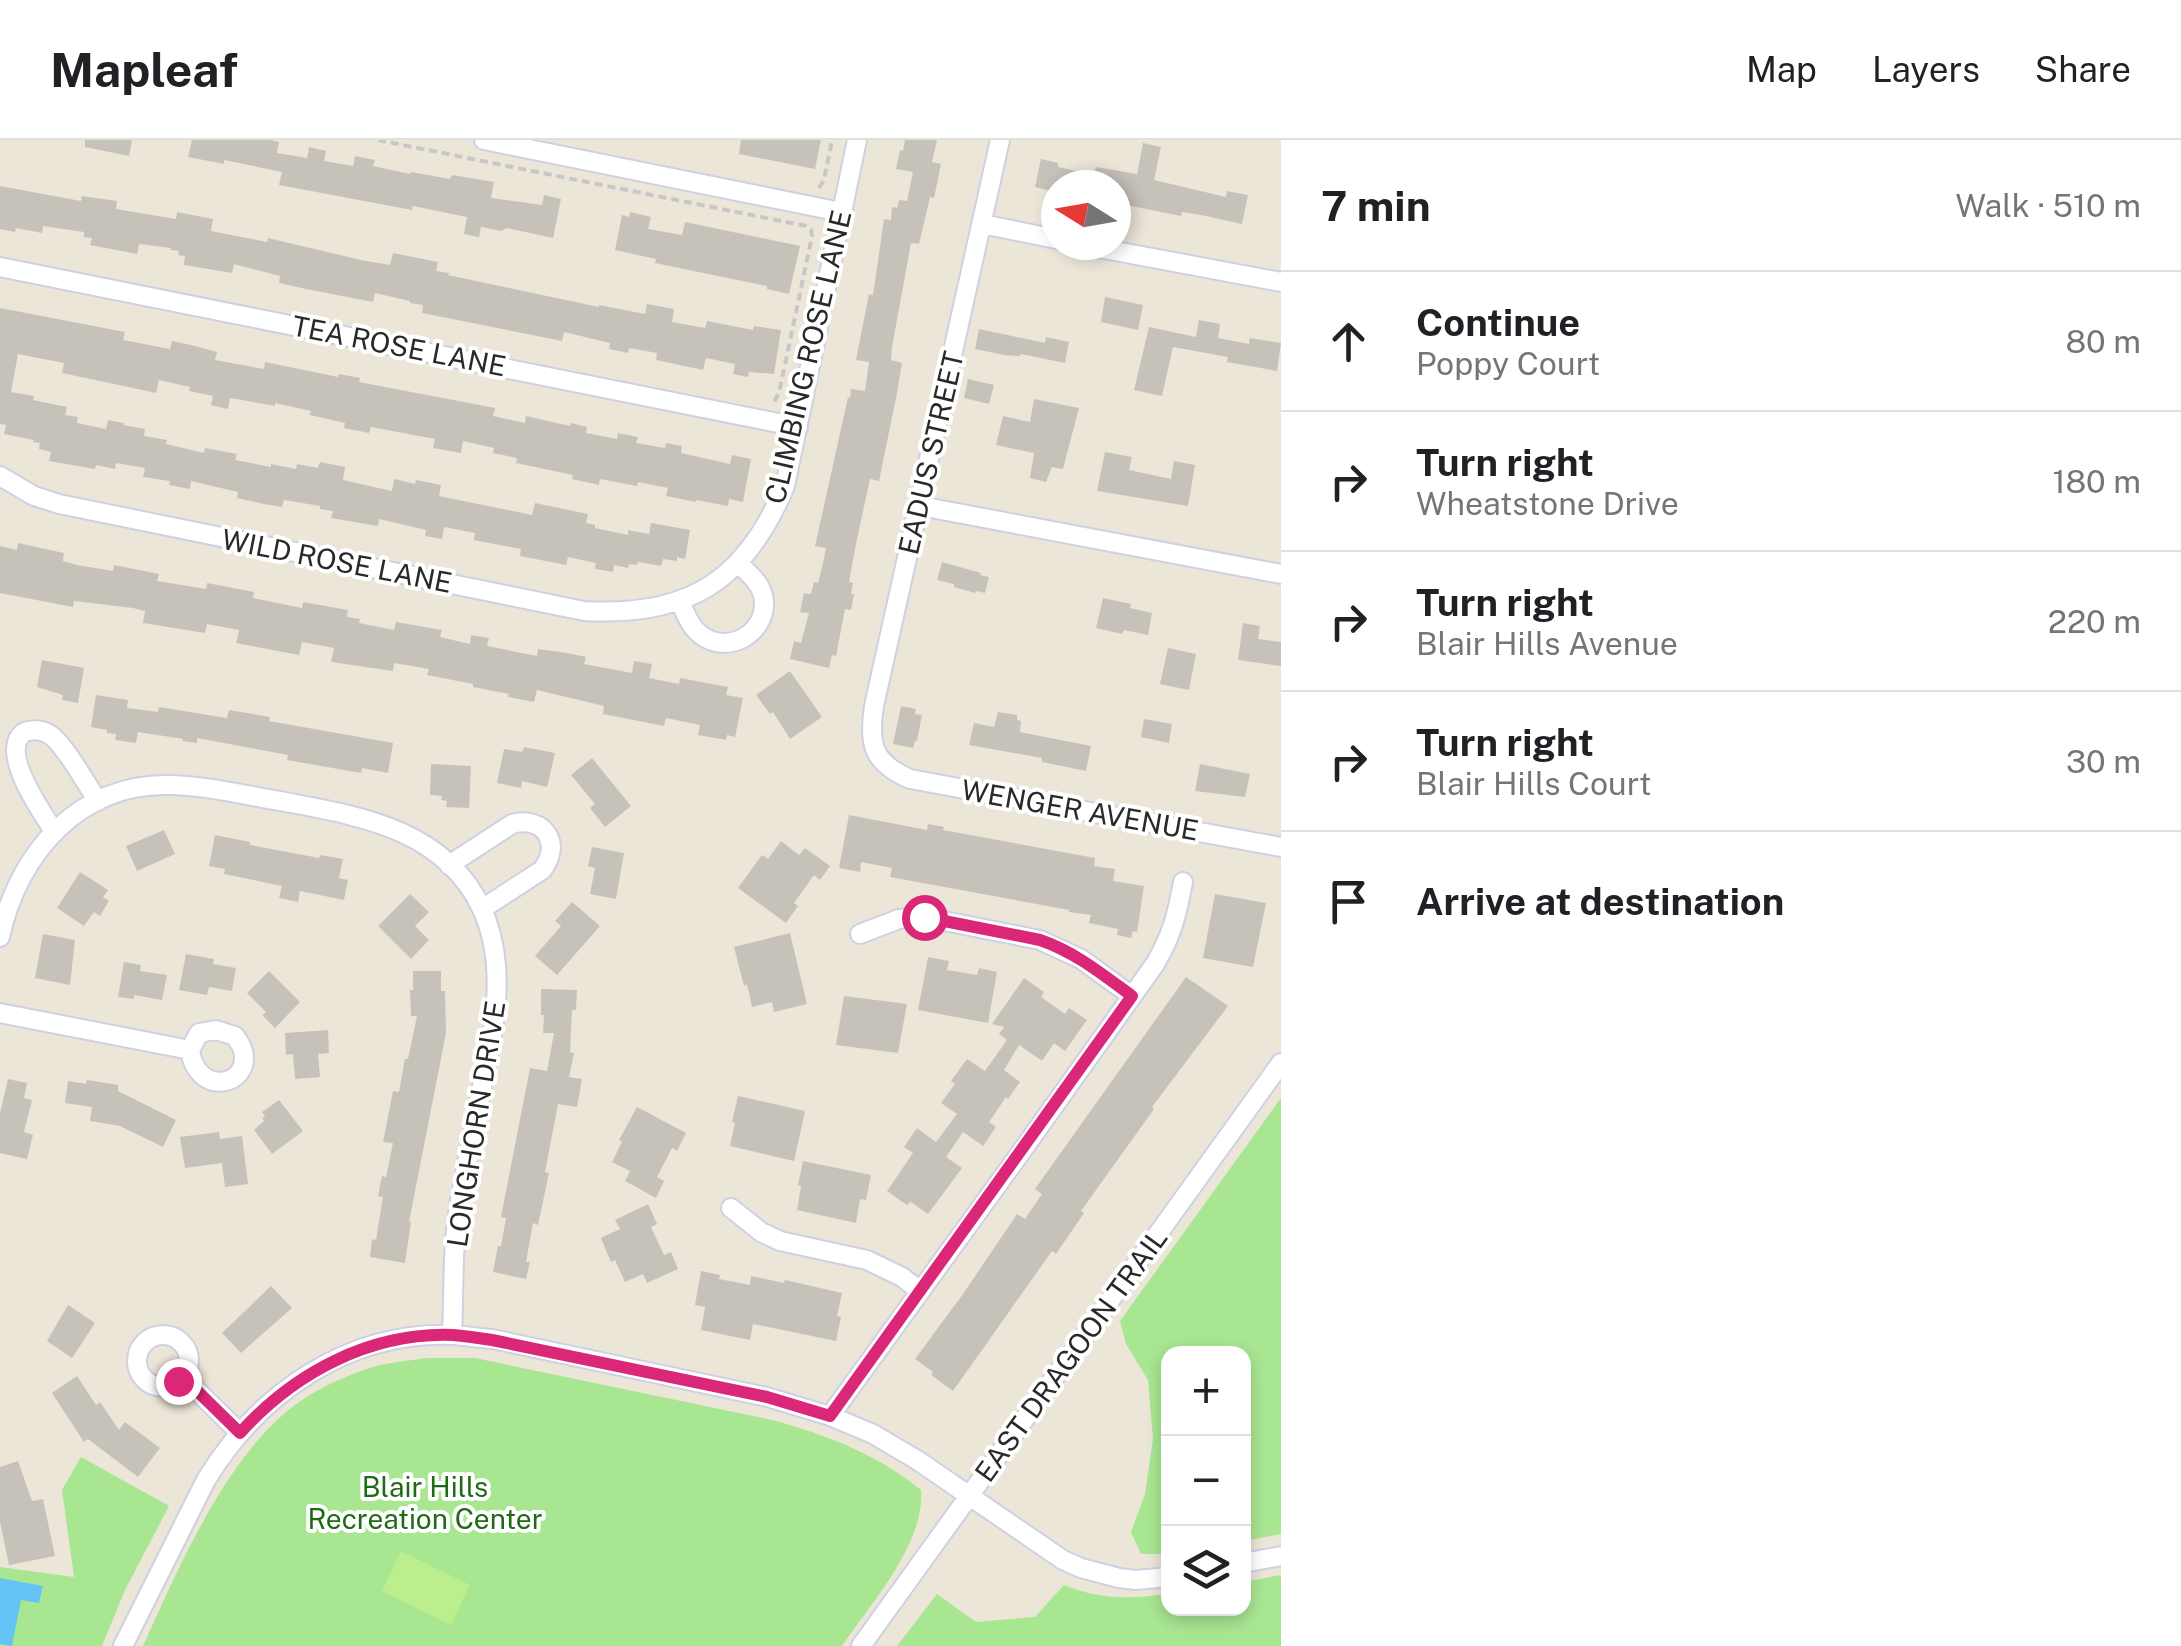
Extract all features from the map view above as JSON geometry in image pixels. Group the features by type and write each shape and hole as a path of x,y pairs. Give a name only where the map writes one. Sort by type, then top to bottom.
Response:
{"street":[{"path":"484,140 842,212"},
{"name":"CLIMBING ROSE LANE","path":"738,564 756,543 785,486 857,140"},
{"name":"EADUS STREET","path":"882,764 872,743 872,724 1000,140"},
{"path":"982,224 1041,237"},
{"path":"1131,254 1281,282"},
{"name":"TEA ROSE LANE","path":"0,266 798,427"},
{"name":"WILD ROSE LANE","path":"0,476 34,496 59,504 584,611 632,612 680,602 738,564"},
{"path":"920,506 1281,574"},
{"path":"680,602 691,625 702,636 728,643 741,640 753,632 764,608 757,581 738,564"},
{"path":"54,831 12,768 10,750 22,733 38,730 54,739 98,801"},
{"name":"WENGER AVENUE","path":"882,764 910,779 1281,847"},
{"name":"LONGHORN DRIVE","path":"0,937 10,897 34,854 54,831 87,806 119,792 169,784 347,814 399,830 422,842 450,865 482,909 492,942 498,1000 459,1210 452,1335"},
{"path":"450,865 512,824 532,822 542,827 552,852 548,862 542,870 482,909"},
{"path":"830,1416 1170,940 1183,882"},
{"path":"860,934 899,919 924,917 1040,940 1082,958 1132,996"},
{"path":"0,1014 190,1050"},
{"name":"EAST DRAGOON TRAIL","path":"861,1646 1281,1063"},
{"path":"732,1208 760,1232 780,1241 867,1260 902,1276 920,1291"},
{"path":"123,1646 206,1480 261,1409 285,1390 359,1350 400,1340 452,1335 800,1405 873,1434 1044,1548 1081,1568 1136,1580 1161,1578"},
{"path":"182,1376 240,1433"},
{"path":"1251,1562 1281,1556"}],"path":[{"path":"378,140 806,226 812,236 779,393 774,402 764,403"},
{"path":"809,189 818,188 824,180 832,140"}],"green space":[{"path":"1281,1098 1281,1534 1251,1540 1251,1346 1161,1346 1161,1554 1141,1554 1131,1532 1145,1494 1153,1438 1148,1380 1126,1344 1120,1321"},
{"name":"Blair Hills Recreation Center","path":"426,1358 475,1358 772,1420 812,1432 869,1456 921,1490 914,1531 894,1572 842,1646 143,1646 205,1518 267,1430 300,1401 341,1379 379,1365"},
{"path":"81,1457 169,1506 125,1590 102,1646 0,1646 0,1567 74,1577 62,1490"},
{"path":"401,1551 470,1585 451,1625 382,1591"},
{"path":"1281,1575 1281,1646 897,1646 937,1594 976,1622 1035,1617 1064,1585 1116,1597 1161,1595 1161,1616 1251,1616 1251,1581"}],"water":[{"path":"0,1578 43,1586 39,1603 21,1600 12,1646 0,1644"}],"building":[{"path":"85,140 132,140 129,156 85,147"},
{"path":"192,140 271,140 279,142 277,153 307,158 309,147 326,151 324,161 353,166 355,156 375,160 373,166 410,174 494,182 491,198 542,205 544,195 561,199 553,238 481,227 479,237 464,234 467,217 279,185 282,172 188,157"},
{"path":"741,140 821,140 815,169 739,154"},
{"path":"905,140 937,140 932,162 941,164 919,244 911,243 892,347 891,360 902,363 896,398 879,481 870,479 856,544 849,582 853,583 854,594 851,610 845,609 836,656 832,655 829,668 790,659 794,641 801,643 809,613 800,612 804,593 811,594 814,582 818,583 823,563 826,548 815,546 848,397 851,389 865,391 869,362 856,360 869,294 873,295 884,219 891,220 892,207 897,208 899,200 907,201 913,172 896,169"},
{"path":"1143,143 1161,147 1154,180 1226,197 1227,191 1248,195 1242,224 1131,206 1131,173 1137,174"},
{"path":"1041,159 1058,163 1058,167 1072,170 1041,170 1041,188 1035,187"},
{"path":"0,186 81,201 82,196 117,201 116,209 176,219 177,212 213,219 211,231 267,242 268,238 361,260 390,265 393,253 438,262 436,271 448,275 599,307 645,314 647,304 674,309 672,322 705,328 707,321 753,330 754,326 781,330 774,374 733,374 735,364 706,358 703,370 656,360 657,353 609,349 610,343 564,332 562,341 422,313 423,305 410,301 375,293 373,302 306,289 279,283 280,276 234,264 232,273 184,265 185,256 171,248 139,244 137,254 90,245 92,238 84,237 84,232 43,226 42,233 0,229"},
{"path":"630,212 651,217 648,229 682,235 685,222 800,246 789,294 615,250 622,215 629,217"},
{"path":"1105,297 1143,305 1138,330 1101,322"},
{"path":"0,308 125,332 123,340 170,349 172,341 191,345 217,352 215,360 264,369 265,362 360,378 359,382 495,408 493,416 525,423 526,416 570,426 571,423 587,427 586,433 617,439 618,433 638,437 636,443 665,448 666,443 682,446 681,453 730,464 732,455 751,459 743,502 729,499 728,506 696,502 666,496 668,488 638,482 637,486 600,479 599,485 572,479 573,475 516,463 517,458 493,453 494,448 463,441 461,453 433,448 435,439 371,427 369,433 344,428 345,423 275,403 230,398 228,409 211,405 213,396 189,391 190,387 159,380 156,393 62,373 64,363 18,354 11,392 67,407 65,415 78,417 77,423 106,429 108,420 124,423 145,429 144,436 167,440 166,444 204,453 205,448 237,454 235,460 271,467 296,469 297,464 318,468 320,462 345,467 343,480 392,491 394,479 415,484 416,480 441,485 439,496 532,515 535,503 588,514 586,523 595,528 628,535 628,530 649,534 651,523 690,530 685,559 663,559 661,566 638,562 628,568 614,565 613,572 595,569 596,563 568,557 566,565 520,556 521,549 474,540 475,533 444,527 442,539 425,536 426,530 379,519 378,526 331,518 333,511 320,506 284,500 282,507 264,504 237,498 238,492 191,481 190,489 169,485 170,481 143,477 145,468 116,463 115,469 96,465 95,469 49,461 51,452 39,449 40,443 4,434 6,425 0,424"},
{"path":"1199,320 1220,324 1218,338 1249,344 1250,338 1281,343 1277,371 1173,347 1162,396 1134,390 1149,327 1196,337"},
{"path":"979,329 1045,343 1046,337 1069,342 1065,363 975,349"},
{"path":"968,379 994,385 989,404 964,398"},
{"path":"1034,399 1079,408 1063,469 1052,467 1046,482 1030,478 1034,453 996,445 1003,416 1030,422"},
{"path":"1105,452 1132,457 1129,470 1171,479 1174,461 1195,465 1188,506 1097,491"},
{"path":"18,543 64,553 63,561 77,565 113,571 114,565 159,574 157,581 206,589 207,583 254,592 253,598 302,608 303,602 348,610 347,617 360,619 359,623 394,630 396,622 442,630 440,637 470,644 471,635 489,638 487,646 537,656 538,649 567,653 586,657 584,664 632,673 634,661 652,664 649,678 679,684 680,678 728,687 726,695 743,698 735,737 727,735 726,740 698,735 700,725 666,718 664,726 603,714 604,706 537,690 534,702 508,697 509,694 473,684 427,675 429,669 394,663 393,671 331,662 334,648 302,642 299,655 236,643 239,630 207,624 205,633 143,623 145,611 133,608 74,601 73,607 0,593 0,546 17,550"},
{"path":"942,562 989,577 985,593 937,580"},
{"path":"1103,598 1152,613 1148,635 1096,628"},
{"path":"1243,623 1260,626 1258,639 1281,642 1281,666 1238,660"},
{"path":"1168,648 1196,654 1189,690 1160,684"},
{"path":"42,660 84,668 78,703 62,700 63,695 37,687"},
{"path":"790,671 822,717 790,739 773,712 770,714 756,695"},
{"path":"96,695 128,700 127,708 158,712 159,707 227,718 229,710 393,743 388,773 362,768 361,773 287,760 288,755 197,738 197,743 138,732 136,743 115,740 116,734 91,727"},
{"path":"901,706 916,709 915,714 922,715 913,748 893,744"},
{"path":"998,712 1017,715 1020,732 1091,746 1086,771 1042,762 1042,758 969,745 974,723 994,727"},
{"path":"1144,719 1172,724 1169,743 1141,737"},
{"path":"524,747 555,753 547,787 522,781 521,788 497,783 504,749 522,752"},
{"path":"592,758 631,806 605,827 590,808 595,804 571,775"},
{"path":"431,764 471,766 469,808 446,807 442,796 430,795"},
{"path":"1200,764 1250,774 1245,797 1195,791"},
{"path":"849,815 927,830 928,824 1095,858 1094,866 1115,869 1113,881 1144,886 1137,932 1133,931 1131,938 1117,935 1118,929 1089,923 1091,915 890,877 892,868 861,862 860,872 839,868"},
{"path":"164,830 175,854 137,871 126,846"},
{"path":"215,835 319,858 320,855 343,859 339,878 348,880 344,900 300,891 298,902 279,898 282,886 224,874 225,869 209,866"},
{"path":"781,841 799,855 805,848 830,866 820,880 814,875 794,903 798,906 786,923 738,888 762,855 768,859"},
{"path":"592,847 624,853 616,899 590,894 595,868 588,866"},
{"path":"80,872 108,890 103,897 109,901 100,916 94,912 84,926 57,908"},
{"path":"410,894 429,912 415,926 429,940 411,959 378,926"},
{"path":"1215,894 1266,903 1253,967 1203,958"},
{"path":"572,902 600,926 557,975 535,956 561,926 555,921"},
{"path":"790,933 807,1004 774,1012 772,1002 752,1007 734,947"},
{"path":"43,934 75,940 70,985 35,978"},
{"path":"186,954 236,968 232,991 209,987 207,995 179,990"},
{"path":"928,957 949,961 947,970 977,975 979,968 997,972 988,1023 918,1010"},
{"path":"124,962 141,965 140,971 167,975 162,1000 134,995 134,999 118,997"},
{"path":"269,971 300,1002 275,1028 247,993"},
{"path":"413,971 441,971 446,1033 409,1222 405,1263 370,1257 383,1197 378,1196 382,1176 386,1177 393,1143 383,1142 393,1091 399,1092 417,1016 411,1016"},
{"path":"1186,977 1228,1006 1152,1107 1056,1254 1052,1251 953,1391 915,1359 1017,1214 1025,1219 1042,1194 1035,1189"},
{"path":"1024,978 1044,992 1041,997 1065,1014 1069,1008 1087,1020 1065,1051 1054,1043 1042,1061 1019,1045 1004,1070 1020,1082 989,1122 996,1127 983,1146 963,1132 946,1157 962,1168 928,1214 911,1202 907,1205 887,1191 913,1153 904,1147 917,1128 936,1142 957,1114 941,1103 955,1084 951,1081 967,1059 985,1071 1007,1040 999,1034 1004,1027 992,1024"},
{"path":"541,989 577,990 576,1010 572,1010 570,1052 574,1053 569,1077 582,1079 577,1107 558,1104 545,1172 549,1173 538,1225 533,1223 526,1279 493,1272 501,1246 506,1218 501,1217 530,1068 547,1071 554,1033 543,1033"},
{"path":"844,996 907,1004 898,1053 836,1045"},
{"path":"328,1030 329,1053 318,1054 320,1077 295,1079 293,1054 286,1055 285,1033"},
{"path":"8,1079 27,1083 24,1098 32,1100 24,1132 33,1135 27,1159 0,1153 0,1113"},
{"path":"87,1080 118,1085 118,1091 176,1120 163,1147 120,1126 90,1121 92,1107 65,1103 68,1081 86,1084"},
{"path":"738,1096 805,1111 794,1161 730,1146"},
{"path":"279,1100 303,1131 272,1154 254,1130 264,1121 262,1112"},
{"path":"637,1107 686,1133 677,1151 672,1148 657,1177 664,1181 656,1198 625,1181 630,1171 612,1162"},
{"path":"219,1132 220,1139 242,1136 248,1184 225,1187 222,1163 185,1168 180,1137"},
{"path":"803,1161 871,1175 866,1200 860,1199 856,1223 797,1210"},
{"path":"648,1204 657,1224 651,1227 664,1255 671,1252 678,1269 647,1283 643,1274 625,1282 601,1238 620,1229 615,1220"},
{"path":"701,1271 750,1285 751,1276 842,1293 836,1341 753,1324 750,1340 701,1330 705,1307 695,1305"},
{"path":"271,1286 292,1308 241,1353 222,1333"},
{"path":"68,1305 95,1323 72,1358 47,1341"},
{"path":"77,1376 119,1430 125,1422 160,1448 138,1477 88,1439 84,1442 52,1393"},
{"path":"18,1461 32,1501 43,1499 55,1556 9,1565 0,1522 0,1467"}],"route":[{"path":"178,1381 182,1376 240,1433 285,1390 334,1361 400,1340 452,1335 767,1397 830,1416 1132,996 1082,958 1058,946 924,917"}]}
